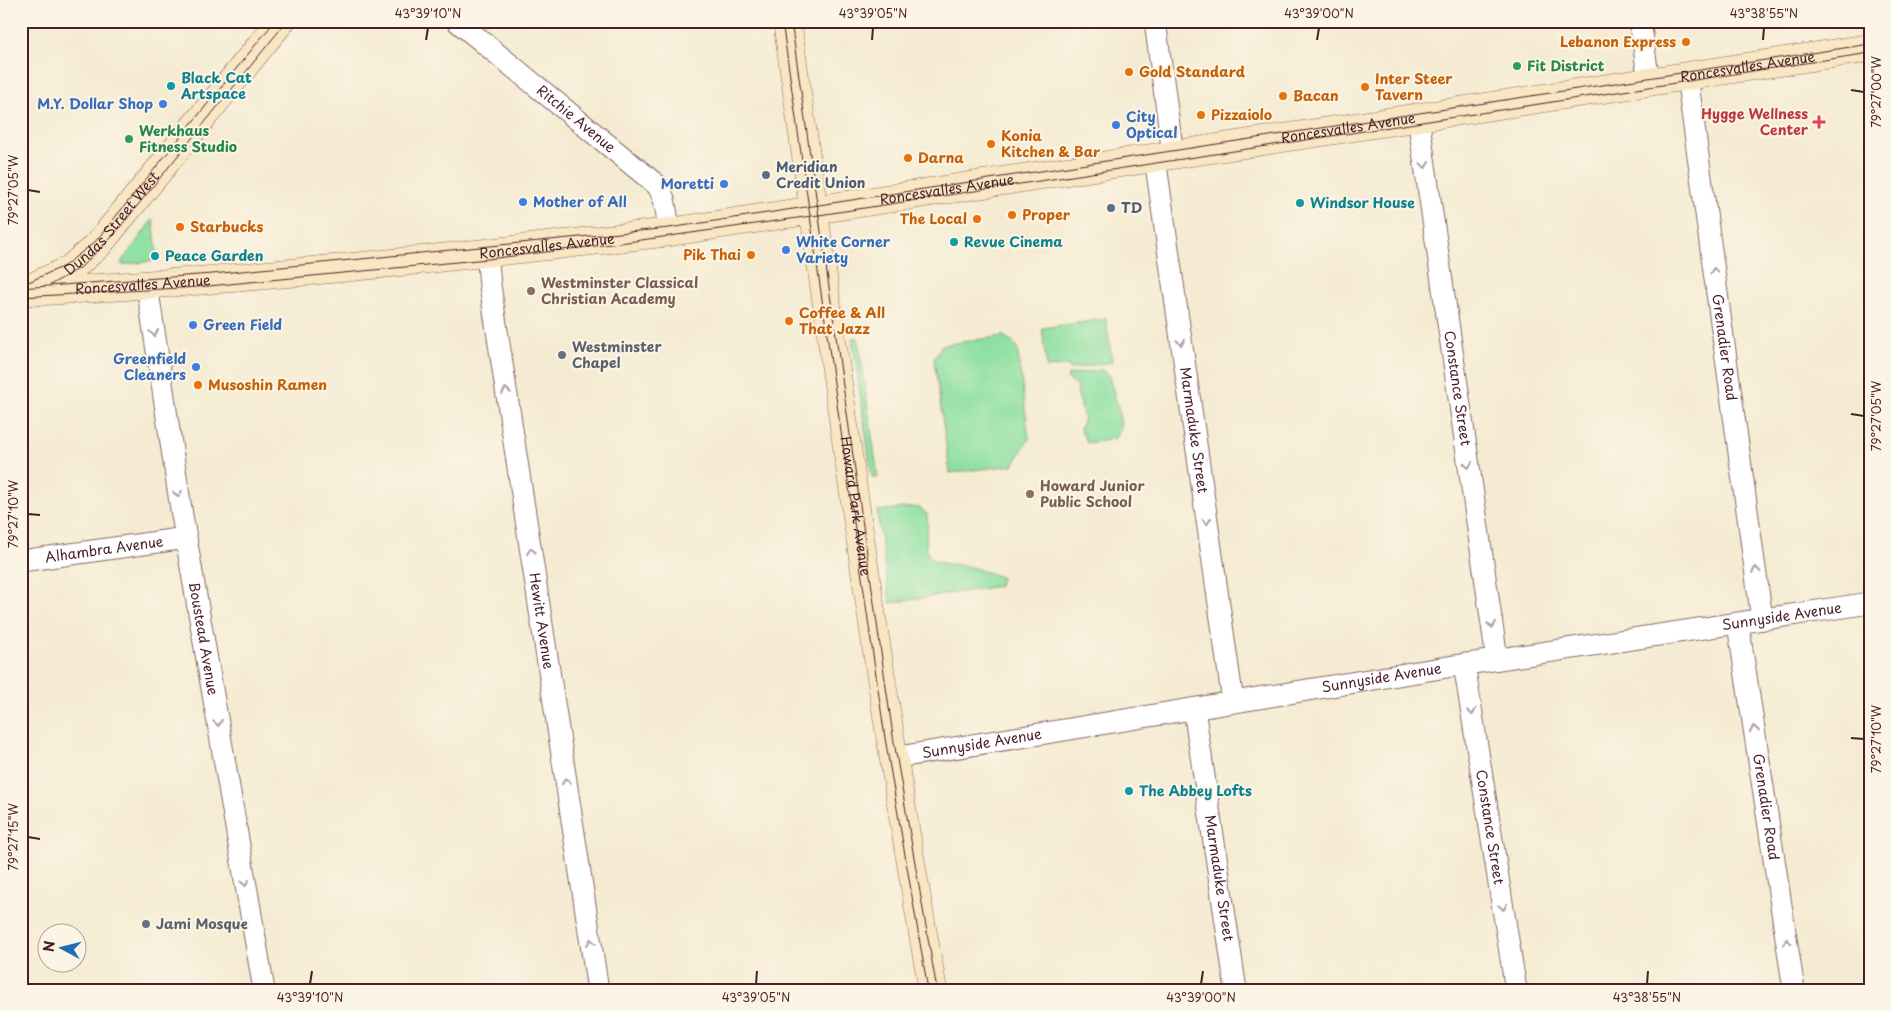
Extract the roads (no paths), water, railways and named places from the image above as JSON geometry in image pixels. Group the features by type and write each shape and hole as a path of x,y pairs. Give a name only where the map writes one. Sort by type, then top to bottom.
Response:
{"street":[{"name":"Dundas Street West","path":"21,292 64,273 98,245 281,21"},
{"name":"Ritchie Avenue","path":"457,21 658,186 664,199 670,232"},
{"name":"Howard Park Avenue","path":"787,21 893,758 933,990"},
{"name":"Marmaduke Street","path":"1155,21 1174,294 1233,702"},
{"path":"1640,21 1649,82"},
{"name":"Roncesvalles Avenue","path":"21,292 147,285 487,253 670,232 1870,48"},
{"name":"Grenadier Road","path":"1687,76 1762,619"},
{"name":"Constance Street","path":"1418,117 1498,659"},
{"name":"Hewitt Avenue","path":"487,253 490,285 598,990"},
{"name":"Boustead Avenue","path":"147,285 186,538 264,990"},
{"name":"Alhambra Avenue","path":"21,561 186,538"},
{"name":"Sunnyside Avenue","path":"893,758 1464,664 1870,603"},
{"name":"Grenadier Road","path":"1738,624 1794,990"},
{"name":"Constance Street","path":"1464,664 1516,990"},
{"name":"Marmaduke Street","path":"1194,709 1236,990"}],"tram line":[{"path":"22,285 64,266 95,242 275,21"},
{"path":"50,285 80,268 112,237 287,21"},
{"path":"782,21 885,738 928,990"},
{"path":"791,21 893,736 937,990"},
{"path":"21,288 212,274 669,228 1870,44"},
{"path":"21,297 198,287 488,259 620,243 819,215 1870,53"}],"place":[{"name":"Lebanon Express","path":"1686,42"},
{"name":"Fit District","path":"1517,66"},
{"name":"Gold Standard","path":"1129,72"},
{"name":"Black Cat Artspace","path":"171,86"},
{"name":"Inter Steer Tavern","path":"1365,87"},
{"name":"Bacan","path":"1283,96"},
{"name":"M.Y. Dollar Shop","path":"163,104"},
{"name":"Pizzaiolo","path":"1201,115"},
{"name":"Hygge Wellness Center","path":"1819,122"},
{"name":"City Optical","path":"1116,125"},
{"name":"Werkhaus Fitness Studio","path":"129,139"},
{"name":"Konia Kitchen & Bar","path":"991,144"},
{"name":"Darna","path":"908,158"},
{"name":"Meridian Credit Union","path":"766,175"},
{"name":"Moretti","path":"724,184"},
{"name":"Mother of All","path":"523,202"},
{"name":"Windsor House","path":"1300,203"},
{"name":"TD","path":"1111,208"},
{"name":"Proper","path":"1012,215"},
{"name":"The Local","path":"977,219"},
{"name":"Starbucks","path":"180,227"},
{"name":"Revue Cinema","path":"954,242"},
{"name":"White Corner Variety","path":"786,250"},
{"name":"Pik Thai","path":"751,255"},
{"name":"Peace Garden","path":"155,256"},
{"name":"Westminster Classical Christian Academy","path":"531,291"},
{"name":"Coffee & All That Jazz","path":"789,321"},
{"name":"Green Field","path":"193,325"},
{"name":"Westminster Chapel","path":"562,355"},
{"name":"Greenfield Cleaners","path":"196,367"},
{"name":"Musoshin Ramen","path":"198,385"},
{"name":"Howard Junior Public School","path":"1030,494"},
{"name":"The Abbey Lofts","path":"1129,791"},
{"name":"Jami Mosque","path":"146,924"}]}
